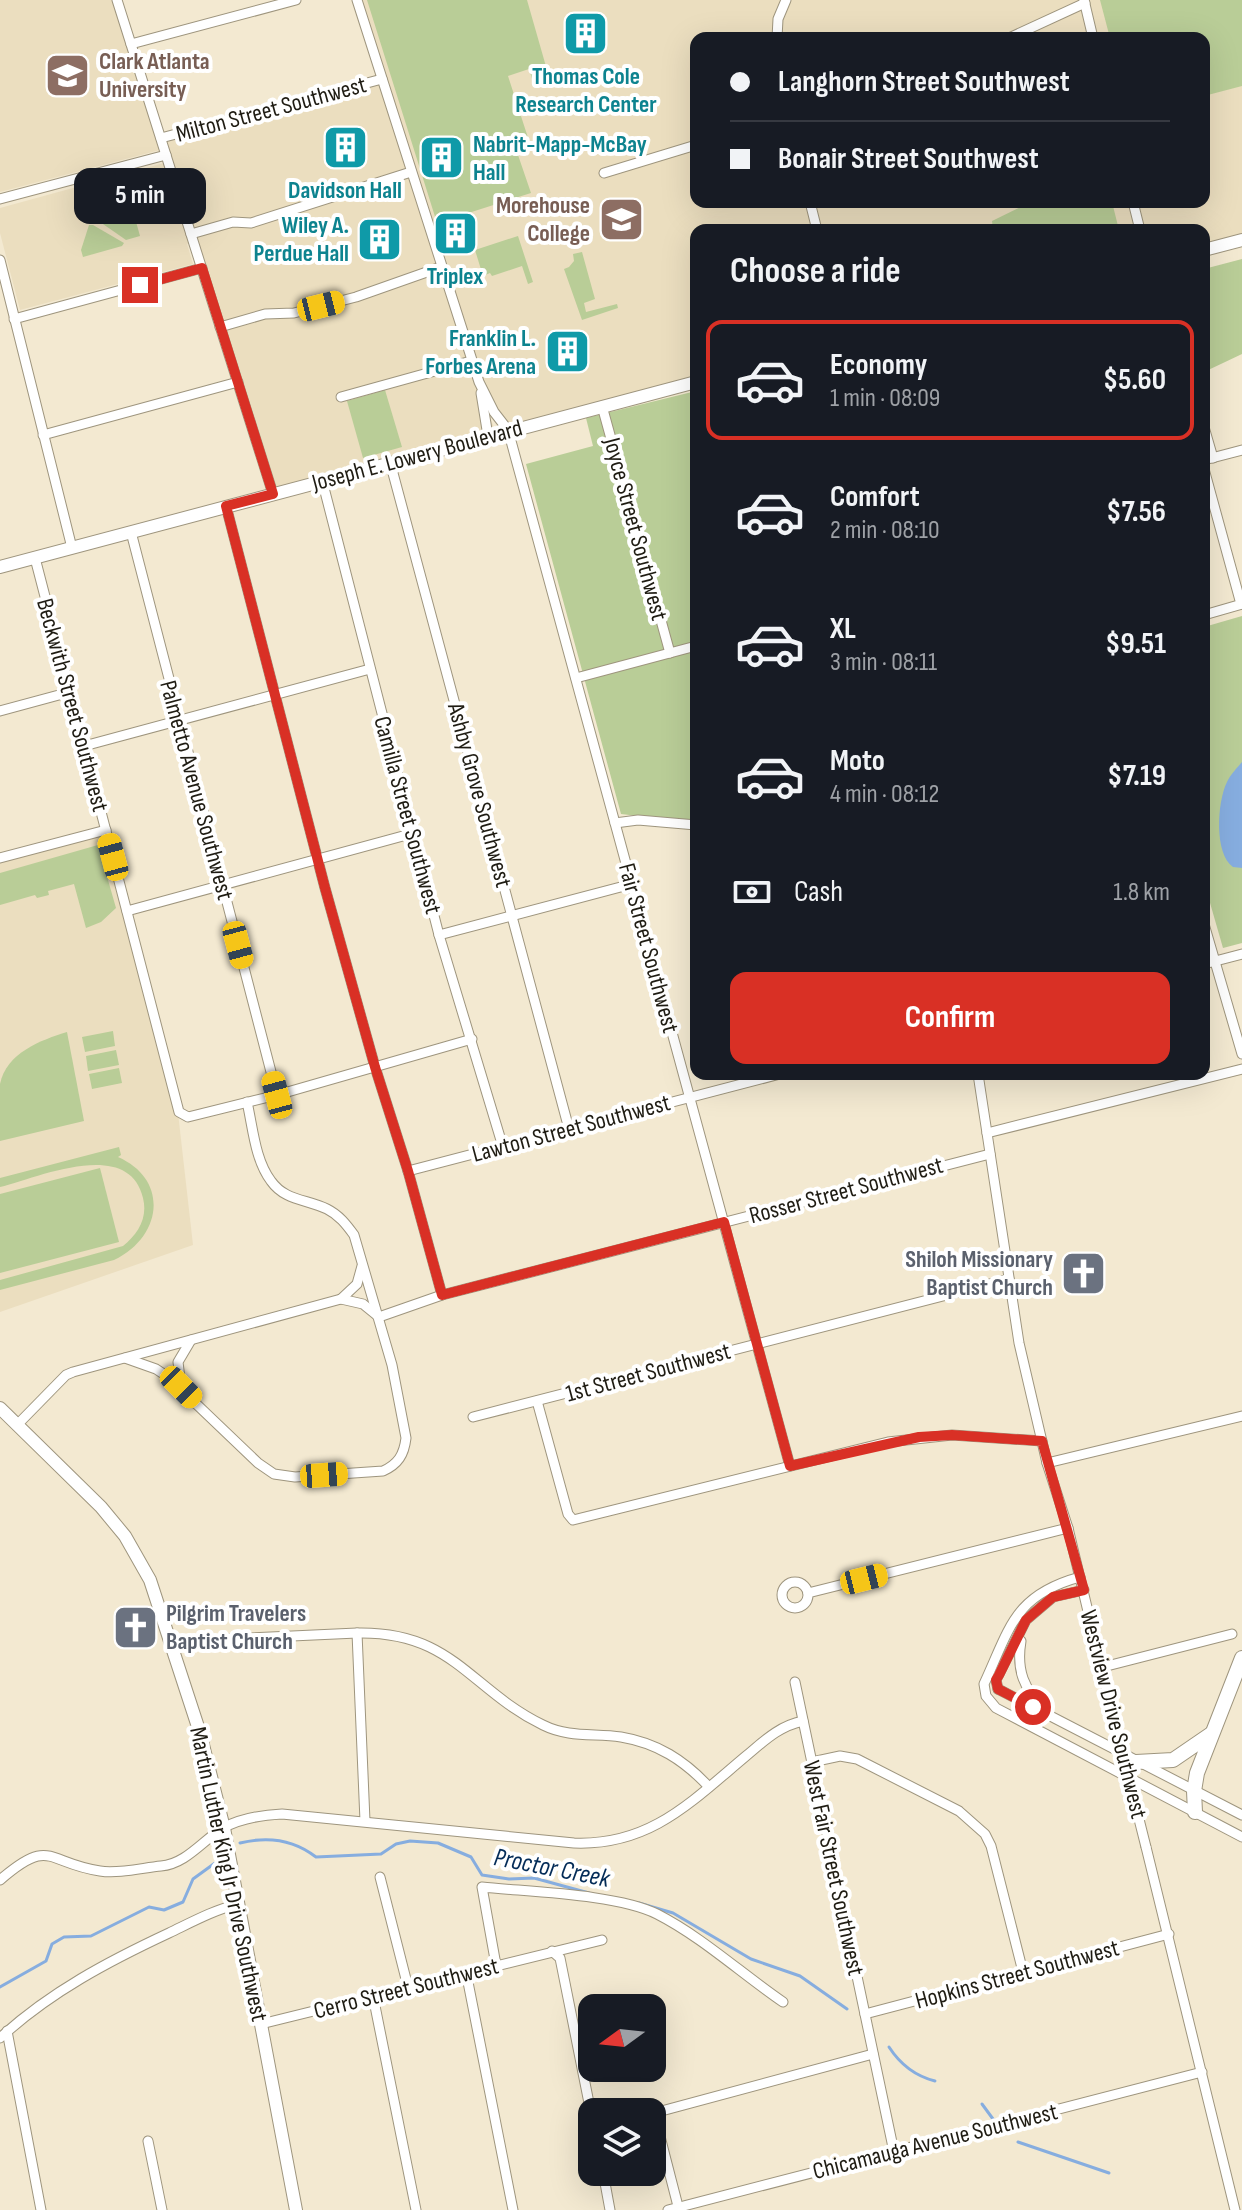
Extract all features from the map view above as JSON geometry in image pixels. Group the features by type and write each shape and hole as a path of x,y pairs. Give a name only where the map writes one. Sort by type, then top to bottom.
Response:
{"highway":[{"path":"1195,1812 1197,1773 1242,1658"},
{"path":"1136,1762 1173,1760 1211,1734"}],"main road":[{"path":"1210,248 1242,240"},
{"name":"Joseph E. Lowery Boulevard","path":"0,567 690,384"},
{"name":"Martin Luther King Jr Drive Southwest","path":"0,1408 101,1507 125,1536 150,1580 200,1733 224,1828 296,2210"}],"street":[{"path":"117,0 273,494"},
{"path":"131,44 296,0"},
{"path":"357,0 479,382 488,436"},
{"path":"777,32 778,19 786,0"},
{"path":"1022,32 1084,2 1092,32"},
{"name":"Milton Street Southwest","path":"161,138 382,79"},
{"path":"604,173 690,147"},
{"path":"0,199 166,155"},
{"path":"191,234 233,222 251,223 411,172"},
{"path":"0,260 72,548"},
{"path":"220,327 265,314 294,313 356,297 441,267"},
{"path":"14,319 202,268"},
{"path":"341,397 471,361"},
{"path":"43,435 238,382"},
{"name":"Fair Street Southwest","path":"479,382 494,412 508,430 790,1466"},
{"name":"Joyce Street Southwest","path":"602,406 670,653"},
{"path":"1210,458 1242,450"},
{"name":"Ashby Grove Southwest","path":"390,462 569,1129"},
{"name":"Camilla Street Southwest","path":"322,480 439,935 503,1147"},
{"path":"1210,491 1241,604 1210,613"},
{"path":"226,506 318,859 442,1295"},
{"name":"Palmetto Avenue Southwest","path":"131,532 277,1095"},
{"name":"Beckwith Street Southwest","path":"35,558 179,1112 184,1116 197,1115 247,1102"},
{"path":"576,678 690,648"},
{"path":"84,746 370,669"},
{"path":"0,711 70,692"},
{"path":"615,823 638,820 690,824"},
{"path":"0,858 106,830"},
{"path":"127,911 414,833"},
{"path":"439,935 632,884"},
{"path":"1210,963 1242,954"},
{"path":"1210,966 1242,1054"},
{"path":"125,1358 156,1369 181,1387 258,1463 274,1474 295,1477 383,1471 400,1459 406,1438 392,1365 354,1235 341,1218 325,1208 288,1197 270,1181 261,1163 247,1102 472,1039"},
{"path":"1210,1077 1242,1069"},
{"name":"Lawton Street Southwest","path":"408,1171 756,1080"},
{"name":"Westview Drive Southwest","path":"979,1080 1019,1343 1047,1463 1084,1590 1235,2210"},
{"path":"987,1133 1198,1080"},
{"name":"Rosser Street Southwest","path":"379,1317 442,1295 990,1154"},
{"path":"17,1425 66,1375 341,1299 357,1284 363,1263"},
{"name":"1st Street Southwest","path":"473,1417 1009,1279"},
{"path":"341,1299 363,1304 379,1317"},
{"path":"181,1387 178,1362 191,1340"},
{"path":"537,1401 568,1514 573,1520 919,1437 952,1435 1042,1441"},
{"path":"1047,1463 1242,1416"},
{"path":"808,1593 1068,1528"},
{"path":"1080,1577 1044,1590 1016,1615 984,1684 986,1696 996,1708 1242,1837"},
{"path":"1084,1590 1053,1597 1026,1620 996,1680 998,1689 1242,1815"},
{"path":"1022,1629 1017,1659 1022,1679 1028,1692 1049,1716"},
{"path":"357,1633 365,1821"},
{"path":"173,1645 186,1641 393,1634 426,1644 453,1659 515,1709 543,1725 572,1735 620,1737 651,1745 683,1762 709,1787"},
{"path":"1103,1667 1232,1634"},
{"name":"West Fair Street Southwest","path":"795,1682 894,2152"},
{"path":"986,1696 998,1689"},
{"path":"2,1875 34,1855 51,1855 101,1871 166,1866 224,1828 257,1816 282,1814 592,1844 622,1840 650,1830 674,1816 779,1729 803,1721"},
{"path":"812,1762 840,1756 857,1759 959,1811 979,1826 991,1846 1023,1972"},
{"path":"380,1877 408,1987"},
{"path":"496,1965 482,1887 632,1904 657,1914 783,2002"},
{"path":"41,2210 4,2034 69,1985 95,1970 220,1909 238,1904"},
{"name":"Hopkins Street Southwest","path":"865,2014 1169,1934"},
{"name":"Cerro Street Southwest","path":"261,2024 602,1940"},
{"path":"552,1951 560,1958 588,2098"},
{"path":"466,1972 513,2210"},
{"path":"373,1996 416,2210"},
{"path":"675,2209 654,2113 873,2054"},
{"name":"Chicamauga Avenue Southwest","path":"675,2209 1202,2072"},
{"path":"148,2141 162,2210"},
{"path":"606,2186 610,2210"}],"shaded area":[{"name":"Morehouse College","path":"0,0 112,0 155,135 381,76 357,0 1242,0 1242,242 1210,250 1210,224 690,224 690,384 508,430 470,362 497,436 273,492 191,243 187,244 193,264 20,310 0,233 0,208 164,163 160,150 0,192"},
{"path":"106,830 178,1113 193,1245 0,1312 0,858"}],"green space":[{"path":"367,0 527,0 549,77 533,82 529,69 508,76 532,150 518,155 531,193 437,223"},
{"path":"1100,0 1242,0 1242,86 1210,94 1210,32 1108,32"},
{"path":"131,204 140,236 126,240 90,215"},
{"path":"1019,208 1114,208 1118,224 992,224 992,221"},
{"path":"89,225 124,243 83,257 81,250"},
{"path":"518,236 533,282 528,284 522,266 483,276 475,250"},
{"path":"582,252 595,299 584,303 586,312 617,304 618,308 582,320 564,269 574,261 573,254"},
{"path":"1242,259 1242,354 1210,369 1210,267"},
{"path":"385,390 402,447 363,458 347,401"},
{"path":"690,392 690,822 621,814 526,464 593,446 586,418"},
{"path":"1242,616 1242,943 1223,948 1210,903 1210,625"},
{"path":"98,845 116,908 101,922 86,928 74,884 48,891 49,895 37,898 35,895 0,905 0,873"},
{"path":"113,1031 115,1046 85,1052 82,1037"},
{"path":"67,1032 84,1121 0,1141 0,1084 9,1064 26,1049"},
{"path":"116,1050 119,1065 88,1071 86,1056"},
{"path":"119,1068 122,1083 92,1089 89,1074"},
{"path":"119,1147 121,1155 118,1157 135,1167 152,1194 154,1208 142,1237 130,1250 114,1260 0,1290 0,1280 123,1246 140,1225 144,1205 134,1180 120,1169 102,1165 59,1170 0,1187 0,1178"},
{"path":"100,1168 119,1242 0,1273 0,1194"}],"water":[{"path":"1242,762 1242,868 1233,867 1223,851 1219,814 1230,777"}],"waterway":[{"name":"Proctor Creek","path":"240,1843 280,1841 298,1846 316,1857 381,1854 396,1844 410,1841 438,1843 471,1857 482,1875 509,1879 534,1878 589,1893"},
{"name":"Proctor Creek","path":"0,1987 46,1961 52,1944 64,1937 91,1936 149,1907 164,1910 183,1902 193,1879 215,1863"},
{"name":"Proctor Creek","path":"639,1903 673,1913 751,1959 800,1976 847,2009"},
{"name":"Proctor Creek","path":"889,2047 909,2068 935,2081"},
{"name":"Proctor Creek","path":"982,2104 993,2119"},
{"name":"Proctor Creek","path":"1018,2142 1109,2173"}],"place":[{"name":"Thomas Cole Research Center","path":"586,34"},
{"name":"Clark Atlanta University","path":"68,75"},
{"name":"Davidson Hall","path":"345,148"},
{"name":"Nabrit-Mapp-McBay Hall","path":"442,158"},
{"name":"Morehouse College","path":"621,219"},
{"name":"Triplex","path":"455,234"},
{"name":"Wiley A. Perdue Hall","path":"380,239"},
{"name":"Franklin L. Forbes Arena","path":"567,352"},
{"name":"Shiloh Missionary Baptist Church","path":"1084,1273"},
{"name":"Pilgrim Travelers Baptist Church","path":"135,1627"}],"route":[{"path":"140,285 202,268 273,494 226,506 325,888 442,1295 724,1222 790,1466 919,1437 952,1435 1042,1441 1084,1590 1053,1597 1026,1620 996,1680 998,1689 1033,1707"}]}
